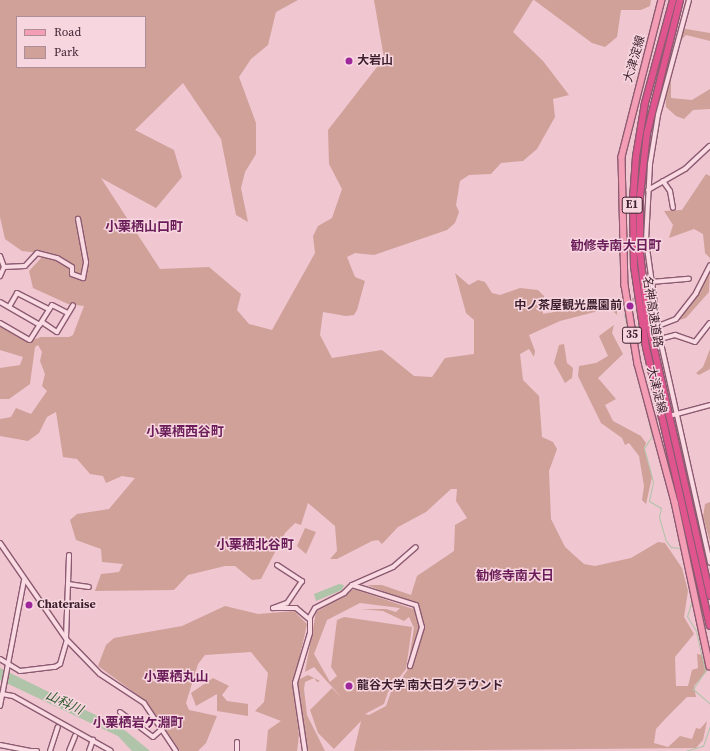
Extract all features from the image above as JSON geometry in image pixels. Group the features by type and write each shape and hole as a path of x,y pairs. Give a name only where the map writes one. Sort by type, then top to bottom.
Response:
{"highway":[{"name":"名神高速道路","path":"673,0 646,103 636,157 633,260 646,347 705,626"},
{"name":"名神高速道路","path":"680,0 647,133 640,196 640,253 648,322 710,596"}],"main road":[{"name":"大津淀線","path":"662,0 622,157 629,301 654,419 705,626 710,666"}],"street":[{"path":"689,0 658,115 648,190 646,241 651,282 651,298 675,414 710,562"},
{"path":"648,190 685,169 710,146"},
{"path":"663,181 670,191 673,208"},
{"path":"4,267 25,266 37,253 57,258 72,267 72,274 83,278 86,262 78,219"},
{"path":"0,256 4,267 0,276"},
{"path":"658,326 676,319 696,293 710,265"},
{"path":"651,282 689,279"},
{"path":"9,307 17,293 50,309"},
{"path":"0,302 57,332 73,305"},
{"path":"0,323 30,340 52,305 68,313"},
{"path":"660,339 674,335 695,342 710,323"},
{"path":"675,414 710,405"},
{"path":"0,543 24,580 67,639 100,674 144,703 176,751"},
{"path":"305,751 295,691 310,633 309,619 315,608 344,594 352,585 387,570 416,547"},
{"path":"0,659 7,664 27,672 55,667 60,664 67,639 69,556"},
{"path":"277,565 302,581 287,603 273,608 296,608 309,619"},
{"path":"0,706 24,580"},
{"path":"68,584 89,587"},
{"path":"352,585 416,606 422,627 410,666"},
{"path":"2,694 13,696 111,751"},
{"path":"123,712 153,737 162,729"},
{"path":"50,751 58,727"},
{"path":"69,751 75,736"},
{"path":"89,751 93,740"},
{"path":"237,742 237,751"},
{"path":"0,745 8,749 37,751"}],"green space":[{"path":"0,0 298,0 276,12 268,45 251,59 239,77 256,123 256,154 245,172 241,188 248,222 236,215 221,139 183,83 135,130 174,150 182,177 156,208 101,178 160,269 209,267 241,294 237,310 249,324 272,330 315,253 313,236 318,226 332,218 342,189 329,164 328,130 384,58 374,0 533,0 513,32 543,61 569,95 553,99 555,117 537,149 523,161 501,163 491,174 469,175 460,181 456,205 459,212 455,223 447,230 374,255 355,253 347,257 355,277 365,281 357,310 354,315 346,316 323,312 320,335 332,358 382,350 414,376 432,377 445,358 474,354 474,320 466,313 455,273 469,285 478,280 485,282 492,293 500,295 520,288 538,290 544,296 543,314 600,303 617,308 617,315 610,308 560,321 529,335 535,351 534,357 529,349 520,354 523,380 539,396 542,437 553,442 557,449 549,471 551,519 565,547 584,564 595,566 631,558 658,542 665,543 682,568 688,591 684,617 694,634 675,657 676,686 688,686 692,670 698,668 697,654 702,655 707,671 694,686 696,697 687,697 656,729 654,743 668,747 680,736 692,739 696,728 700,729 707,721 703,740 696,748 354,751 361,721 334,749 318,733 310,710 332,688 342,698 314,667 305,672 316,612 354,589 413,609 412,603 367,585 382,585 411,595 417,576 454,551 455,525 467,518 456,501 457,489 451,489 426,512 398,527 382,544 378,540 372,541 337,559 330,559 337,551 335,526 308,503 301,525 295,523 285,533 261,579 252,580 235,566 225,566 188,575 174,590 95,591 101,574 119,572 123,564 102,562 101,549 76,540 70,520 77,514 109,509 135,478 122,476 106,483 103,476 90,474 77,459 63,457 56,412 47,417 39,433 28,441 0,436 0,419 11,417 16,408 31,414 47,391 42,386 45,374 40,361 42,352 38,345 35,347 30,384 9,399 0,399 0,368 20,365 23,357 0,350 0,326 30,341 41,337 69,337 73,335 84,306 68,304 33,288 29,271 42,257 40,253 22,251 5,239 0,217","holes":["360,603 400,608 396,612 386,609 361,609 383,611 404,621 409,617 414,628 407,671 391,692 386,706 369,715 365,714 384,704 388,692 406,669 412,627 344,617 337,620 331,667 337,676 330,682 314,654 327,620"]},
{"path":"534,0 651,0 650,6 641,10 621,10 617,37 605,47 592,43"},
{"path":"686,29 710,33 710,41 686,35 682,39 682,30"},
{"path":"671,74 671,98 692,100 710,89 710,109 693,110 684,119 676,116 666,107 665,92"},
{"path":"706,174 710,176 710,258 705,253 703,234 694,229 669,238 673,225 664,211 682,210"},
{"path":"710,266 709,292 686,318 676,321 695,295 704,270"},
{"path":"614,325 612,333 623,354 598,378 616,399 605,405 613,421 641,436 646,443 644,448 652,477 646,504 642,500 644,486 639,456 629,443 625,445 622,438 601,423 578,376 579,366 596,363 608,356 599,336"},
{"path":"564,344 567,363 573,368 572,378 565,383 554,363 559,345"},
{"path":"710,349 710,369 699,375 696,373 703,367"},
{"path":"710,502 710,542 703,517 705,504"},
{"path":"305,528 316,532 306,554 297,546"},
{"path":"225,606 258,614 294,611 307,624 293,688 299,735 297,751 266,751 268,730 281,721 255,711 264,702 268,673 251,652 205,655 198,664 186,703 189,710 217,716 206,743 198,751 180,751 146,701 98,666 106,645 114,638 182,626"},
{"path":"308,675 314,678 305,682 304,689 307,715 325,751 307,751 306,747 298,692 298,680"},
{"path":"213,678 229,686 222,695 227,701 248,704 248,716 217,711 217,694 196,706 191,693"}],"water":[{"path":"339,584 344,585 342,590 316,601 314,594"},
{"name":"山科川","path":"0,668 122,728 150,751 132,751 118,736 0,680"}],"waterway":[{"path":"619,228 619,255"},
{"path":"621,278 622,294"},
{"path":"624,314 652,436 644,448 653,482 649,501 661,508 659,517 666,541 671,547 681,548"},
{"path":"692,600 687,616 696,631 705,671 693,689 710,704"},
{"path":"685,751 703,746 710,726"}],"tunnel":[{"path":"632,300 650,298"},
{"path":"656,418 672,415"}],"place":[{"name":"大岩山","path":"349,61"},
{"name":"中ノ茶屋観光農園前","path":"630,306"},
{"name":"Chateraise","path":"29,605"},
{"name":"龍谷大学 南大日グラウンド","path":"349,686"}],"district":[{"name":"小栗栖山口町","path":"144,227"},
{"name":"勧修寺南大日町","path":"616,246"},
{"name":"小栗栖西谷町","path":"185,432"},
{"name":"小栗栖北谷町","path":"255,545"},
{"name":"勧修寺南大日","path":"515,576"},
{"name":"小栗栖丸山","path":"176,677"},
{"name":"小栗栖岩ケ淵町","path":"138,723"}]}
